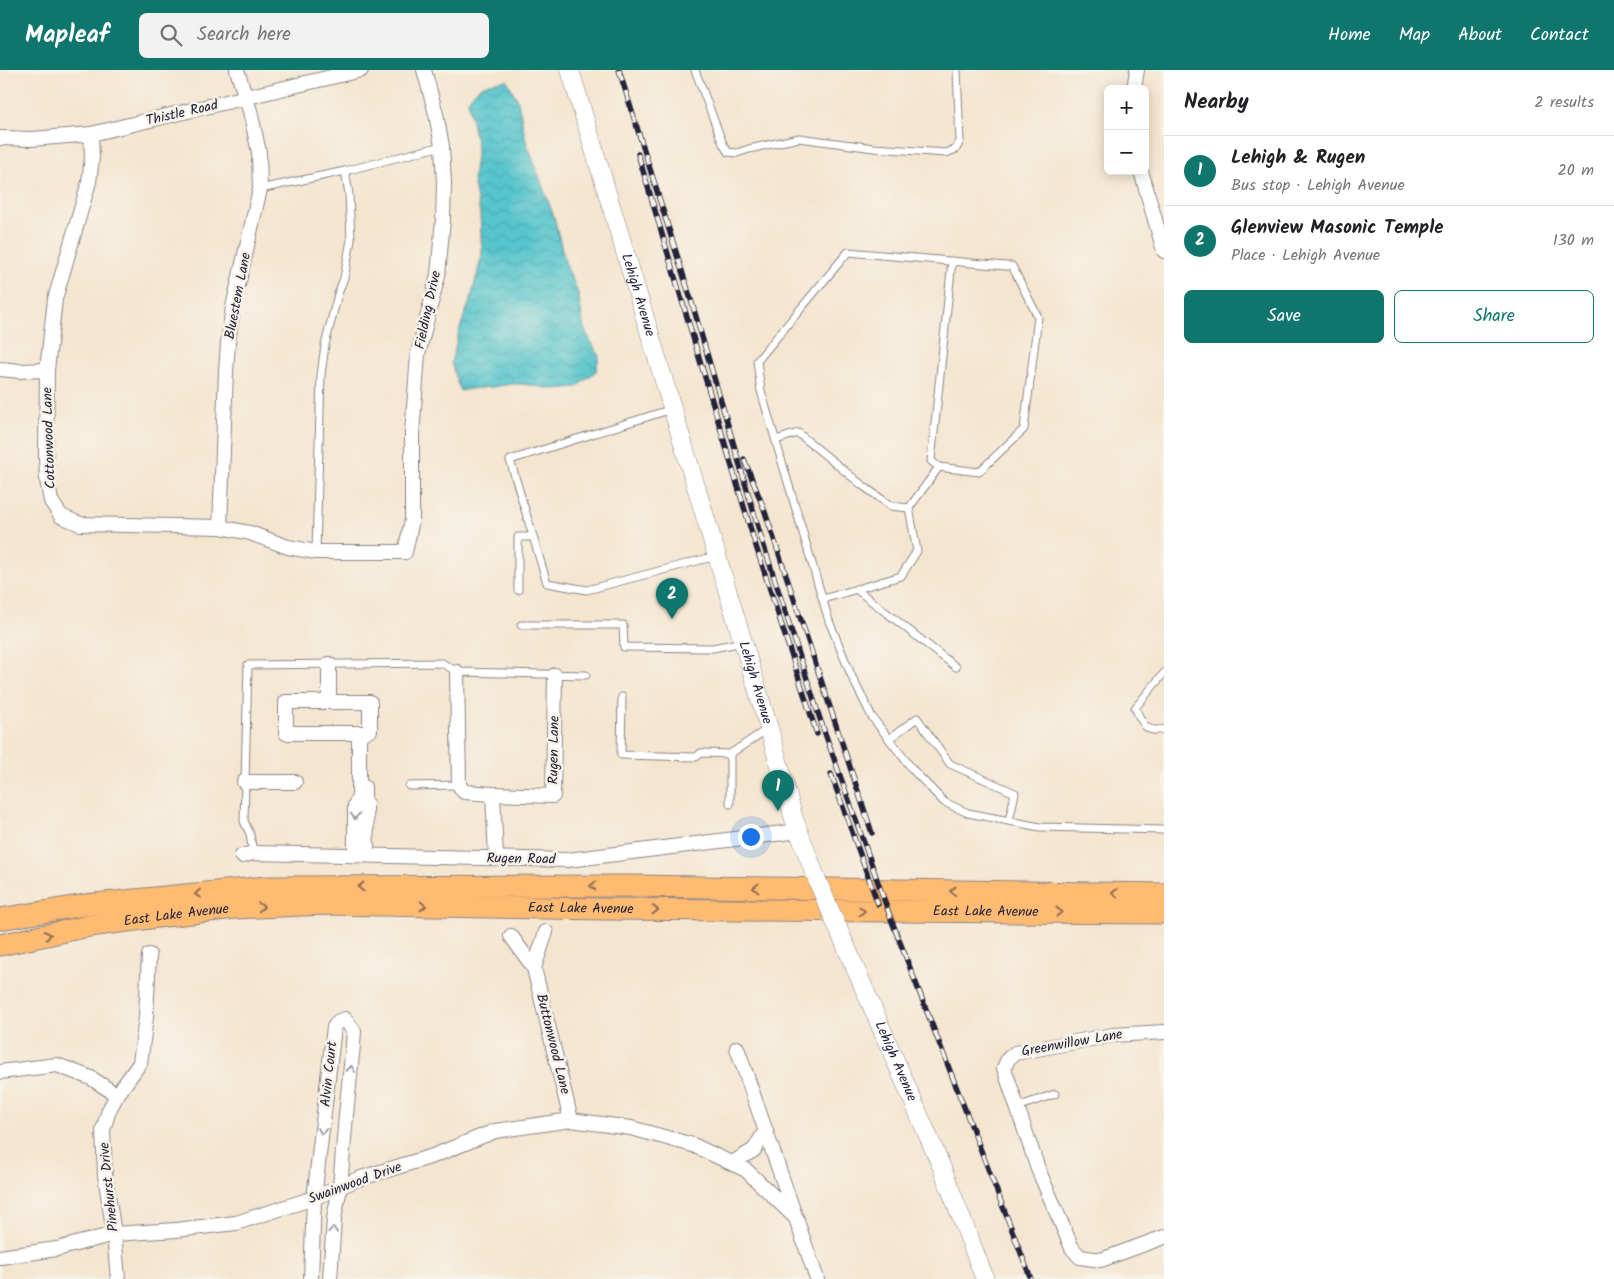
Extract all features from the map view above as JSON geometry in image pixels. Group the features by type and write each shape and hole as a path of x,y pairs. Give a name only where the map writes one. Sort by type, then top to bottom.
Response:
{"main road":[{"name":"East Lake Avenue","path":"0,919 85,905 266,887 634,886 1164,894"},
{"name":"East Lake Avenue","path":"0,945 89,926 165,916 235,908 325,904 624,909 1164,913"}],"street":[{"name":"Bluestem Lane","path":"220,527 226,372 233,308 260,189 259,152 237,70"},
{"name":"Thistle Road","path":"0,138 32,139 91,134 361,70"},
{"name":"Fielding Drive","path":"405,552 412,520 412,434 418,354 438,275 444,184 442,146 436,114 424,70"},
{"name":"Lehigh Avenue","path":"570,70 769,728 794,818 817,880 942,1168 985,1279"},
{"path":"1135,85 1137,70"},
{"name":"Cottonwood Lane","path":"91,134 92,158 89,182 55,299 47,370 47,480 51,501 61,516 80,524 220,527 250,533 288,547 316,552 405,552"},
{"path":"1143,175 1164,251"},
{"path":"0,370 47,370"},
{"path":"329,664 329,702"},
{"path":"457,672 458,785"},
{"name":"Rugen Lane","path":"458,785 464,792 553,796 555,675"},
{"path":"286,702 370,702 370,730 361,733 286,733 286,702"},
{"path":"361,733 364,798 366,804 361,855"},
{"path":"244,782 295,782"},
{"path":"493,794 496,858"},
{"name":"Rugen Road","path":"248,854 568,860 799,831"},
{"path":"534,968 546,932"},
{"name":"Buttonwood Lane","path":"511,936 534,968 571,1120"},
{"name":"Pinehurst Drive","path":"118,1279 114,1234 105,1175 103,1130 109,1110 117,1095 140,1063 146,1017 148,955"},
{"name":"Alvin Court","path":"311,1279 314,1198 334,1027 339,1021 345,1019 354,1031 340,1187 334,1219 330,1279"},
{"name":"Greenwillow Lane","path":"1164,1032 1113,1034 1014,1053 1008,1059 1004,1068 1038,1169 1072,1248 1080,1257 1101,1260 1164,1237"},
{"name":"Swainwood Drive","path":"738,1048 817,1279"},
{"path":"0,1072 57,1066 91,1078 117,1095"},
{"name":"Swainwood Drive","path":"0,1257 56,1248 114,1234 176,1230 236,1222 314,1198 358,1179 433,1156 495,1131 571,1120 631,1128 693,1145 746,1170 797,1219"},
{"path":"732,1163 754,1150 766,1130"}],"lane":[{"path":"695,70 722,144 728,152 737,153 799,138 874,148 946,153 956,149 960,141 957,70"},
{"path":"260,189 345,171 442,146"},
{"path":"316,552 321,375 325,344 344,278 350,240 349,194 345,171"},
{"path":"952,261 931,461 939,467 980,472 1024,429 1038,317 1012,266 848,252 757,361 761,391 829,621 852,677 872,717 913,770 944,802 968,813 1040,827 1164,830"},
{"path":"672,409 510,460 547,583 587,590 717,556"},
{"path":"776,440 798,433 891,506 909,508"},
{"path":"823,599 901,576 917,551 909,508 939,467"},
{"path":"518,590 518,537 533,536"},
{"path":"856,590 956,667"},
{"path":"521,625 623,625 624,647 713,648 743,642"},
{"path":"248,854 250,834 244,821 248,665 442,663 457,672 586,675"},
{"path":"1164,673 1135,708 1144,726 1151,730 1164,729"},
{"path":"622,697 621,756 696,758 701,754 730,754 769,728"},
{"path":"889,739 918,718 950,764 1015,793 1009,821"},
{"path":"730,754 730,804"},
{"path":"409,786 458,785"},
{"path":"1017,1106 1055,1094"}],"water":[{"path":"507,80 518,101 526,141 554,217 565,262 578,293 584,329 599,356 596,371 577,387 554,389 511,384 460,391 451,363 482,255 480,214 473,180 477,147 468,101 480,87"}],"railway":[{"path":"619,70 692,303 761,537 821,722 891,919 1031,1279"},
{"path":"638,154 753,537 817,734"},
{"path":"744,459 764,509 872,833"},
{"path":"831,774 878,904"}],"place":[{"name":"Glenview Masonic Temple","path":"672,619"},
{"name":"Lehigh & Rugen","path":"778,811"}]}
